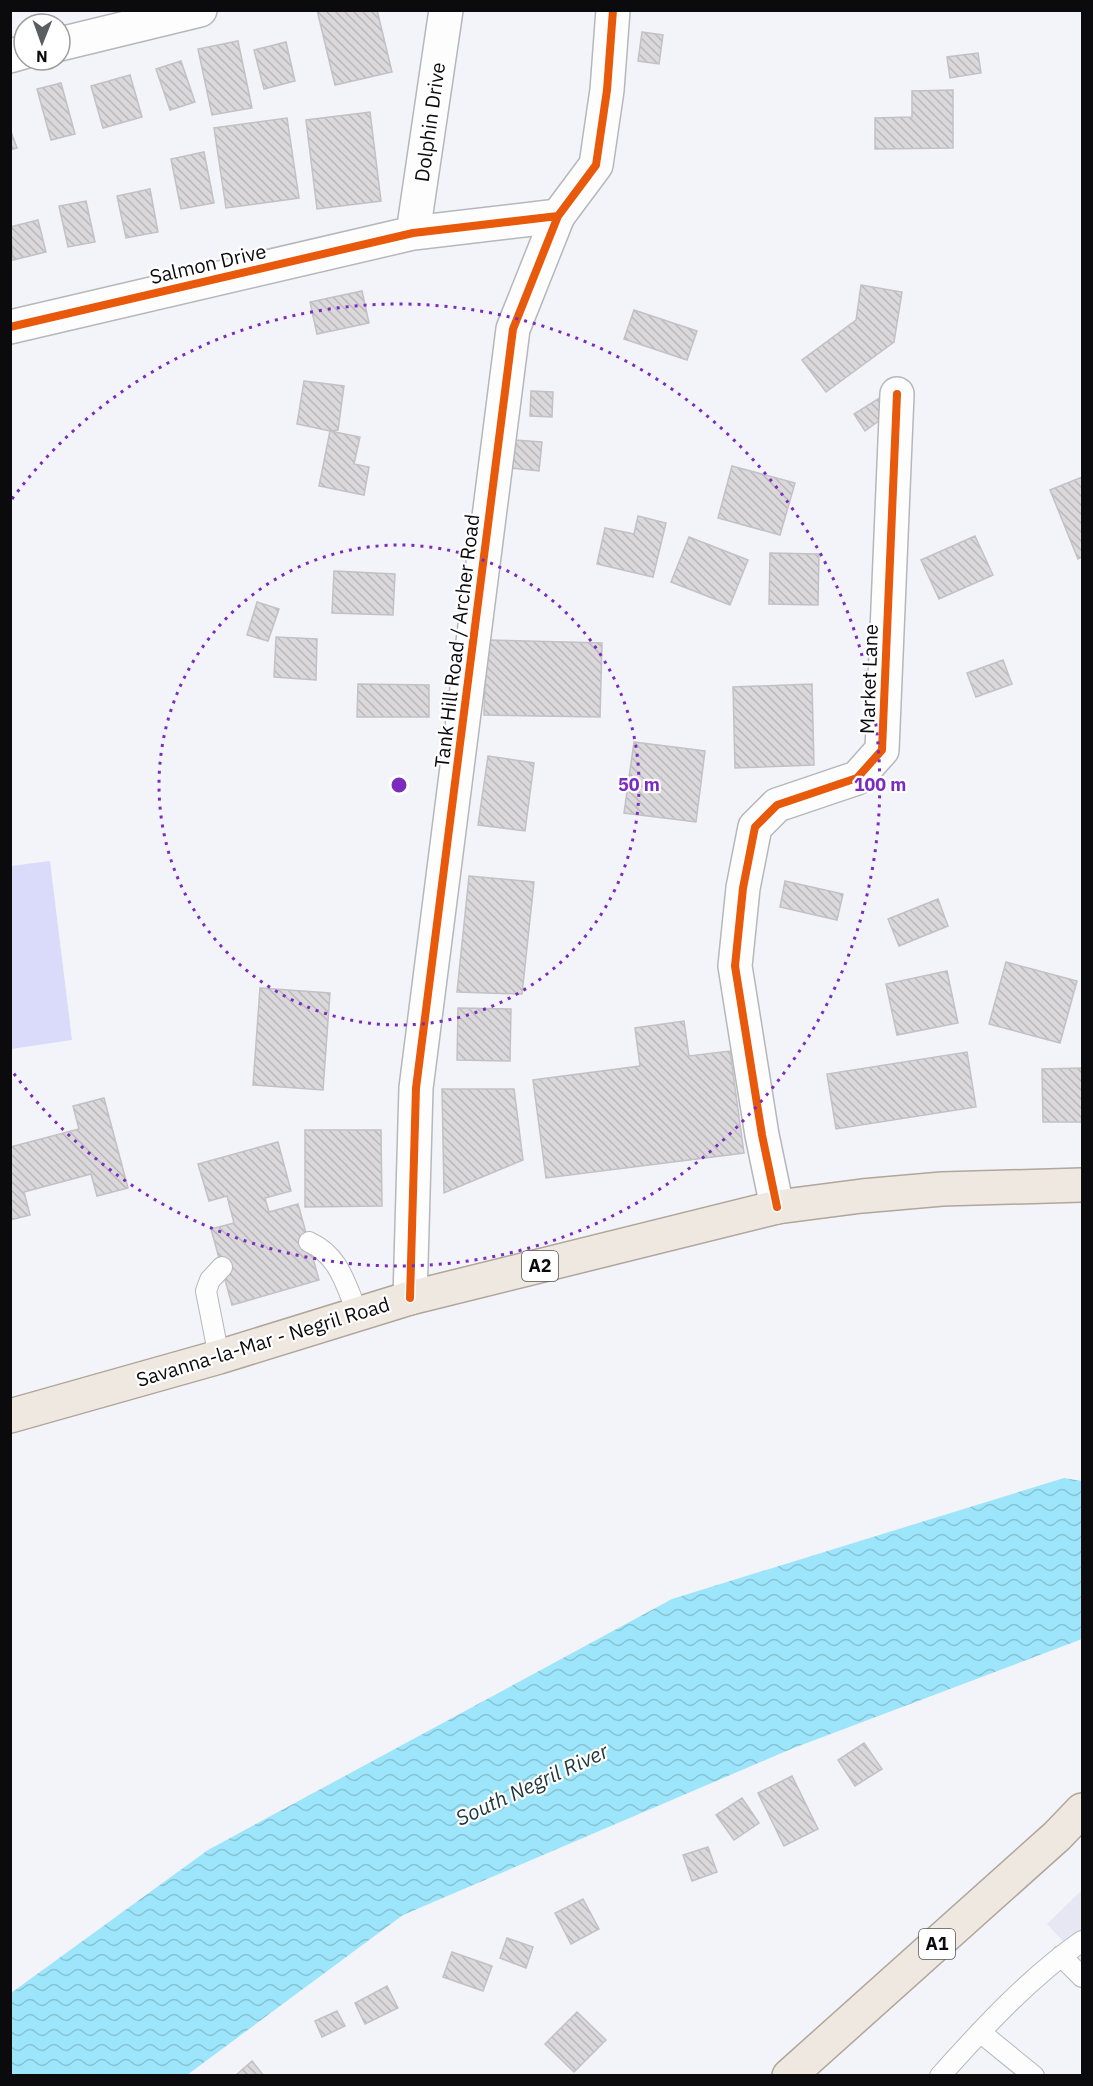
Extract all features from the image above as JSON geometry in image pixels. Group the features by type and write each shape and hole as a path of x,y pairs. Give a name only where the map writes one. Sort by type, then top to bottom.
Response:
{"main road":[{"name":"Savanna-la-Mar - Negril Road","path":"10,1416 219,1357 410,1298 777,1207 942,1189 1083,1185"},
{"name":"A1","path":"789,2076 1057,1836 1083,1810"}],"street":[{"path":"72,41 200,10"},
{"name":"Dolphin Drive","path":"413,233 446,10"},
{"name":"Tank Hill Road / Archer Road","path":"410,1298 416,1088 513,329 558,216 596,165 607,90 614,10"},
{"name":"Salmon Drive","path":"10,327 413,233 558,216"},
{"name":"Market Lane","path":"777,1207 762,1135 735,966 743,888 755,827 777,805 857,778 882,750 897,394"}],"lane":[{"path":"309,1242 325,1249 335,1261 358,1314"},
{"path":"219,1357 206,1291 210,1280 222,1267"},
{"path":"940,2076 980,2032 1061,1956 1083,1941"},
{"path":"1061,1956 1083,1977"},
{"path":"980,2032 1034,2076"}],"shaded area":[{"path":"50,861 72,1040 11,1049 11,866"},
{"path":"1082,1890 1082,1962 1047,1924"}],"water":[{"name":"South Negril River","path":"1064,1478 1082,1481 1082,1639 791,1749 403,1915 187,2075 11,2075 11,1993 208,1850 672,1599"}],"building":[{"path":"317,10 377,10 392,72 335,85"},
{"path":"642,32 663,35 659,64 638,61"},
{"path":"238,41 252,108 212,115 198,49"},
{"path":"286,42 295,81 264,89 254,50"},
{"path":"978,53 981,73 950,78 947,57"},
{"path":"181,61 195,102 170,110 156,69"},
{"path":"130,75 142,117 103,128 91,86"},
{"path":"61,83 75,134 51,140 37,89"},
{"path":"953,90 953,148 875,149 875,118 912,117 912,91"},
{"path":"370,112 381,201 317,209 306,120"},
{"path":"287,118 299,198 226,208 214,128"},
{"path":"10,129 17,148 10,150"},
{"path":"204,152 214,203 181,209 171,159"},
{"path":"150,189 158,232 126,238 117,196"},
{"path":"86,201 95,242 68,247 59,206"},
{"path":"38,220 46,252 13,260 10,227"},
{"path":"861,285 902,292 894,342 826,392 802,360 856,320"},
{"path":"362,291 369,323 317,334 310,302"},
{"path":"634,310 697,331 687,360 624,339"},
{"path":"304,381 344,386 338,430 330,431 297,424"},
{"path":"531,391 553,392 552,417 530,416"},
{"path":"881,397 891,412 865,431 854,414"},
{"path":"330,431 360,437 354,464 369,467 364,495 319,486"},
{"path":"514,440 542,442 539,471 511,468"},
{"path":"732,466 795,483 780,535 718,518"},
{"path":"1082,477 1082,557 1078,559 1050,490"},
{"path":"638,516 666,523 653,577 597,564 605,528 634,534"},
{"path":"975,536 993,575 939,599 921,560"},
{"path":"689,537 748,560 730,605 671,582"},
{"path":"770,553 819,554 818,605 769,604"},
{"path":"334,571 395,574 393,615 332,613"},
{"path":"257,602 279,609 268,641 247,635"},
{"path":"276,637 317,639 316,680 274,677"},
{"path":"486,640 602,643 600,717 484,715"},
{"path":"1003,660 1012,684 976,697 967,673"},
{"path":"358,684 429,685 429,717 357,717"},
{"path":"812,684 814,765 735,768 733,687"},
{"path":"634,742 705,751 696,822 624,813"},
{"path":"488,756 534,763 525,831 478,825"},
{"path":"469,876 534,882 522,994 457,992"},
{"path":"785,881 843,894 837,920 780,907"},
{"path":"938,899 948,926 899,946 888,919"},
{"path":"1006,962 1077,981 1060,1043 989,1024"},
{"path":"947,971 958,1023 897,1035 886,984"},
{"path":"260,988 330,993 323,1090 253,1085"},
{"path":"458,1008 511,1009 510,1061 457,1060"},
{"path":"684,1021 689,1056 730,1051 744,1153 546,1178 533,1080 640,1066 635,1028"},
{"path":"967,1052 976,1107 836,1129 827,1074"},
{"path":"1082,1068 1082,1122 1043,1122 1042,1069"},
{"path":"442,1089 514,1089 523,1160 444,1193"},
{"path":"104,1098 128,1188 97,1196 91,1174 24,1192 30,1215 10,1220 10,1147 79,1129 73,1106"},
{"path":"305,1130 381,1130 382,1206 305,1207"},
{"path":"278,1142 291,1191 265,1198 269,1212 298,1204 319,1280 232,1305 211,1229 234,1223 227,1196 209,1201 198,1164"},
{"path":"864,1743 882,1769 855,1786 838,1760"},
{"path":"792,1776 818,1829 784,1846 758,1793"},
{"path":"742,1798 759,1823 734,1840 716,1815"},
{"path":"708,1847 717,1872 692,1881 683,1855"},
{"path":"583,1899 599,1929 571,1944 555,1913"},
{"path":"507,1938 533,1947 526,1968 500,1958"},
{"path":"452,1952 492,1966 483,1991 443,1977"},
{"path":"387,1986 398,2008 365,2024 355,2003"},
{"path":"337,2011 345,2026 322,2037 315,2021"},
{"path":"577,2012 606,2040 574,2072 545,2044"},
{"path":"252,2061 264,2076 235,2076"}],"cycle path":[{"path":"410,1298 416,1088 513,329 558,216 596,165 607,90 613,10"},
{"path":"10,327 413,233 558,216"},
{"path":"777,1207 762,1135 735,966 743,888 755,827 777,805 857,778 882,750 897,394"}]}
